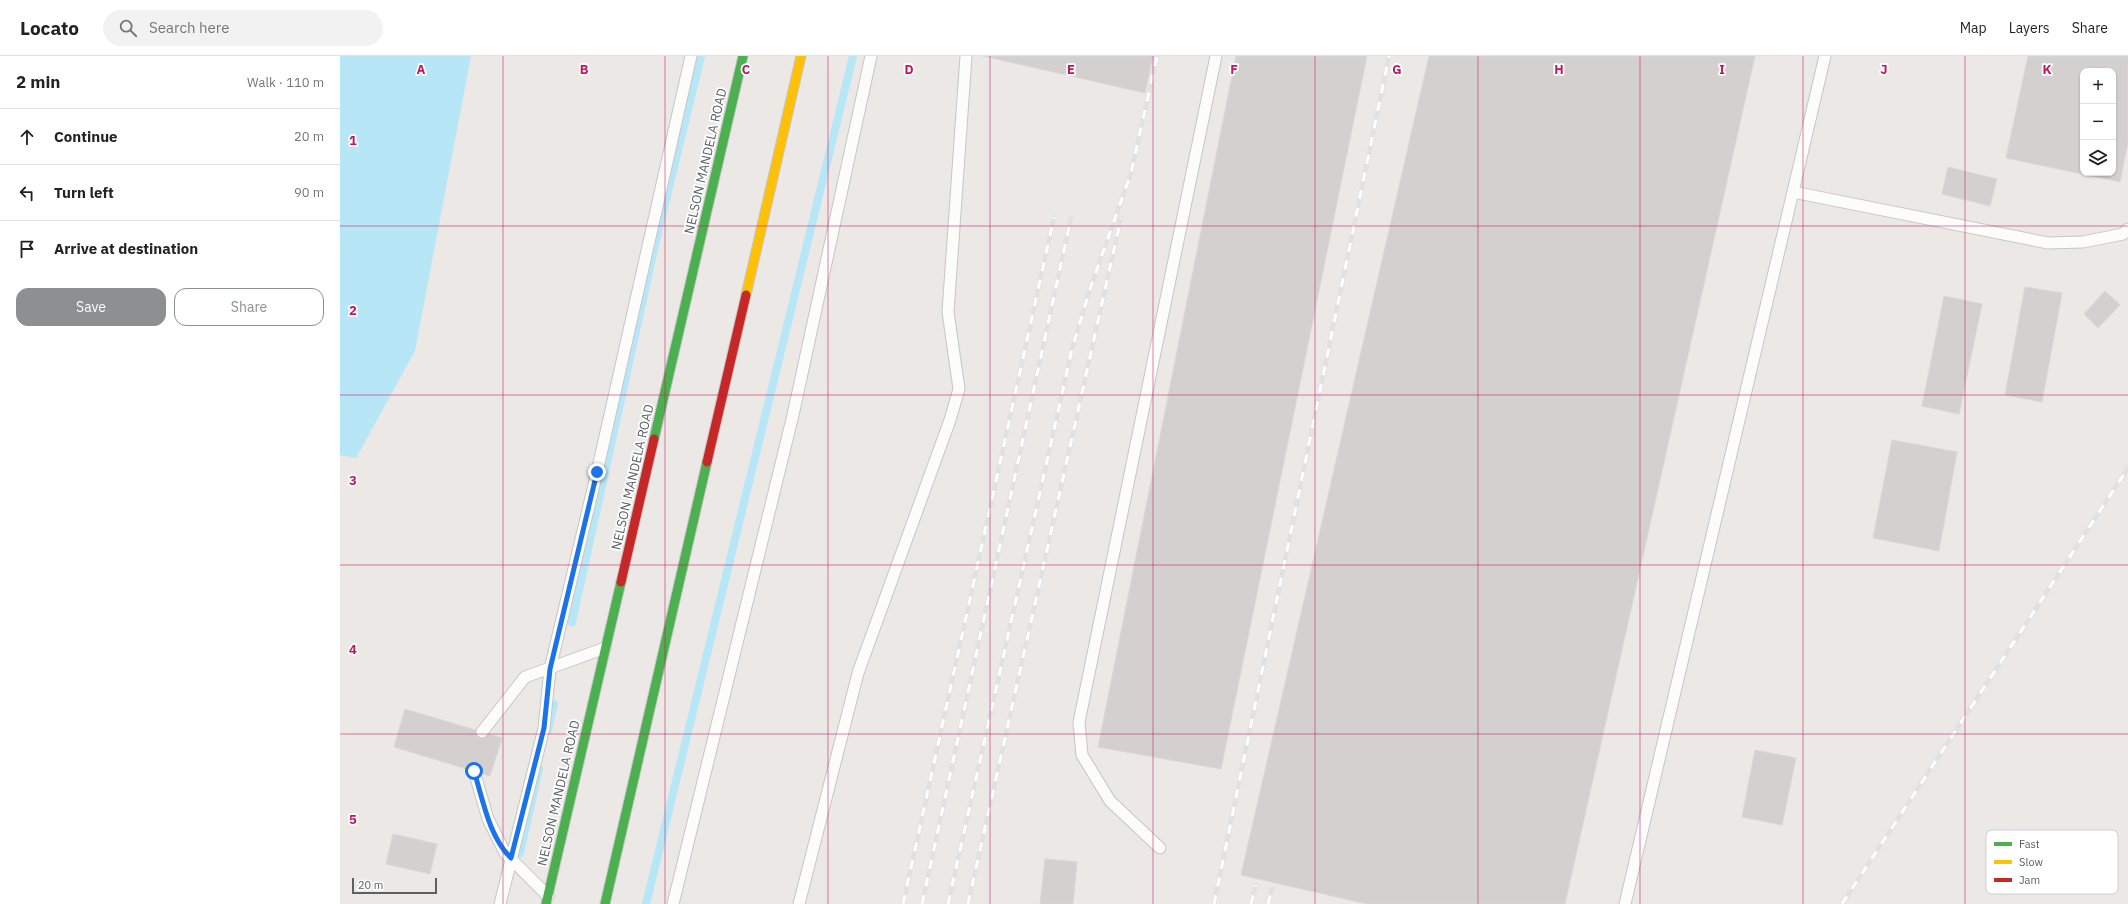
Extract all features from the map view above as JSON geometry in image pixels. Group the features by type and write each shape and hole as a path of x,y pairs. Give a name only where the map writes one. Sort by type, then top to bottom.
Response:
{"main road":[{"name":"NELSON MANDELA ROAD","path":"547,900 743,56"},
{"path":"606,904 801,56"}],"lane":[{"path":"500,904 544,728 550,669 597,472 691,56"},
{"path":"673,904 793,415 871,56"},
{"path":"799,904 858,673 950,420 959,390 948,312 966,56"},
{"path":"1160,848 1110,801 1082,755 1079,722 1216,56"},
{"path":"1624,904 1825,56"},
{"path":"1793,192 2048,243 2082,242 2123,234 2128,229"},
{"path":"482,732 526,677 605,648"},
{"path":"474,771 488,819 505,853 547,900"}],"water":[{"path":"340,56 471,56 415,351 356,458 340,455"}],"building":[{"path":"983,56 1153,56 1145,93"},
{"path":"1236,56 1367,56 1221,769 1098,747"},
{"path":"1429,56 1755,56 1565,904 1367,904 1241,875"},
{"path":"2028,56 2128,56 2128,142 2120,182 2092,176 2116,176 2116,68 2080,68 2080,174 2006,158"},
{"path":"1948,167 1997,179 1990,206 1942,194"},
{"path":"2025,287 2062,293 2042,402 2005,395"},
{"path":"2105,291 2120,305 2098,328 2084,314"},
{"path":"1944,296 1982,304 1959,414 1922,406"},
{"path":"1892,440 1957,452 1939,551 1873,538"},
{"path":"405,709 502,738 490,776 394,747"},
{"path":"1755,750 1796,758 1782,825 1742,817"},
{"path":"393,834 437,844 430,874 386,864"},
{"path":"1045,859 1077,862 1073,904 1040,904"}],"waterway":[{"path":"572,622 655,245 701,56"},
{"path":"646,904 853,56"},
{"path":"548,730 554,704"},
{"path":"520,853 539,769"}],"railway":[{"path":"948,904 1072,349 1090,289 1131,173 1157,56"},
{"path":"1214,904 1389,56"},
{"path":"903,904 1054,217"},
{"path":"922,904 1071,218"},
{"path":"968,904 1121,218"},
{"path":"1842,904 2128,468"},
{"path":"1251,904 1256,885"},
{"path":"1268,904 1272,889"}],"traffic: fast":[{"path":"654,439 743,56"},
{"path":"605,904 707,462"},
{"path":"546,904 621,582"}],"traffic: slow":[{"path":"746,295 801,56"}],"traffic: jam":[{"path":"707,462 746,295"},
{"path":"621,582 654,439"}],"route":[{"path":"474,771 488,819 505,853 511,858 544,728 550,669 597,472"}]}
